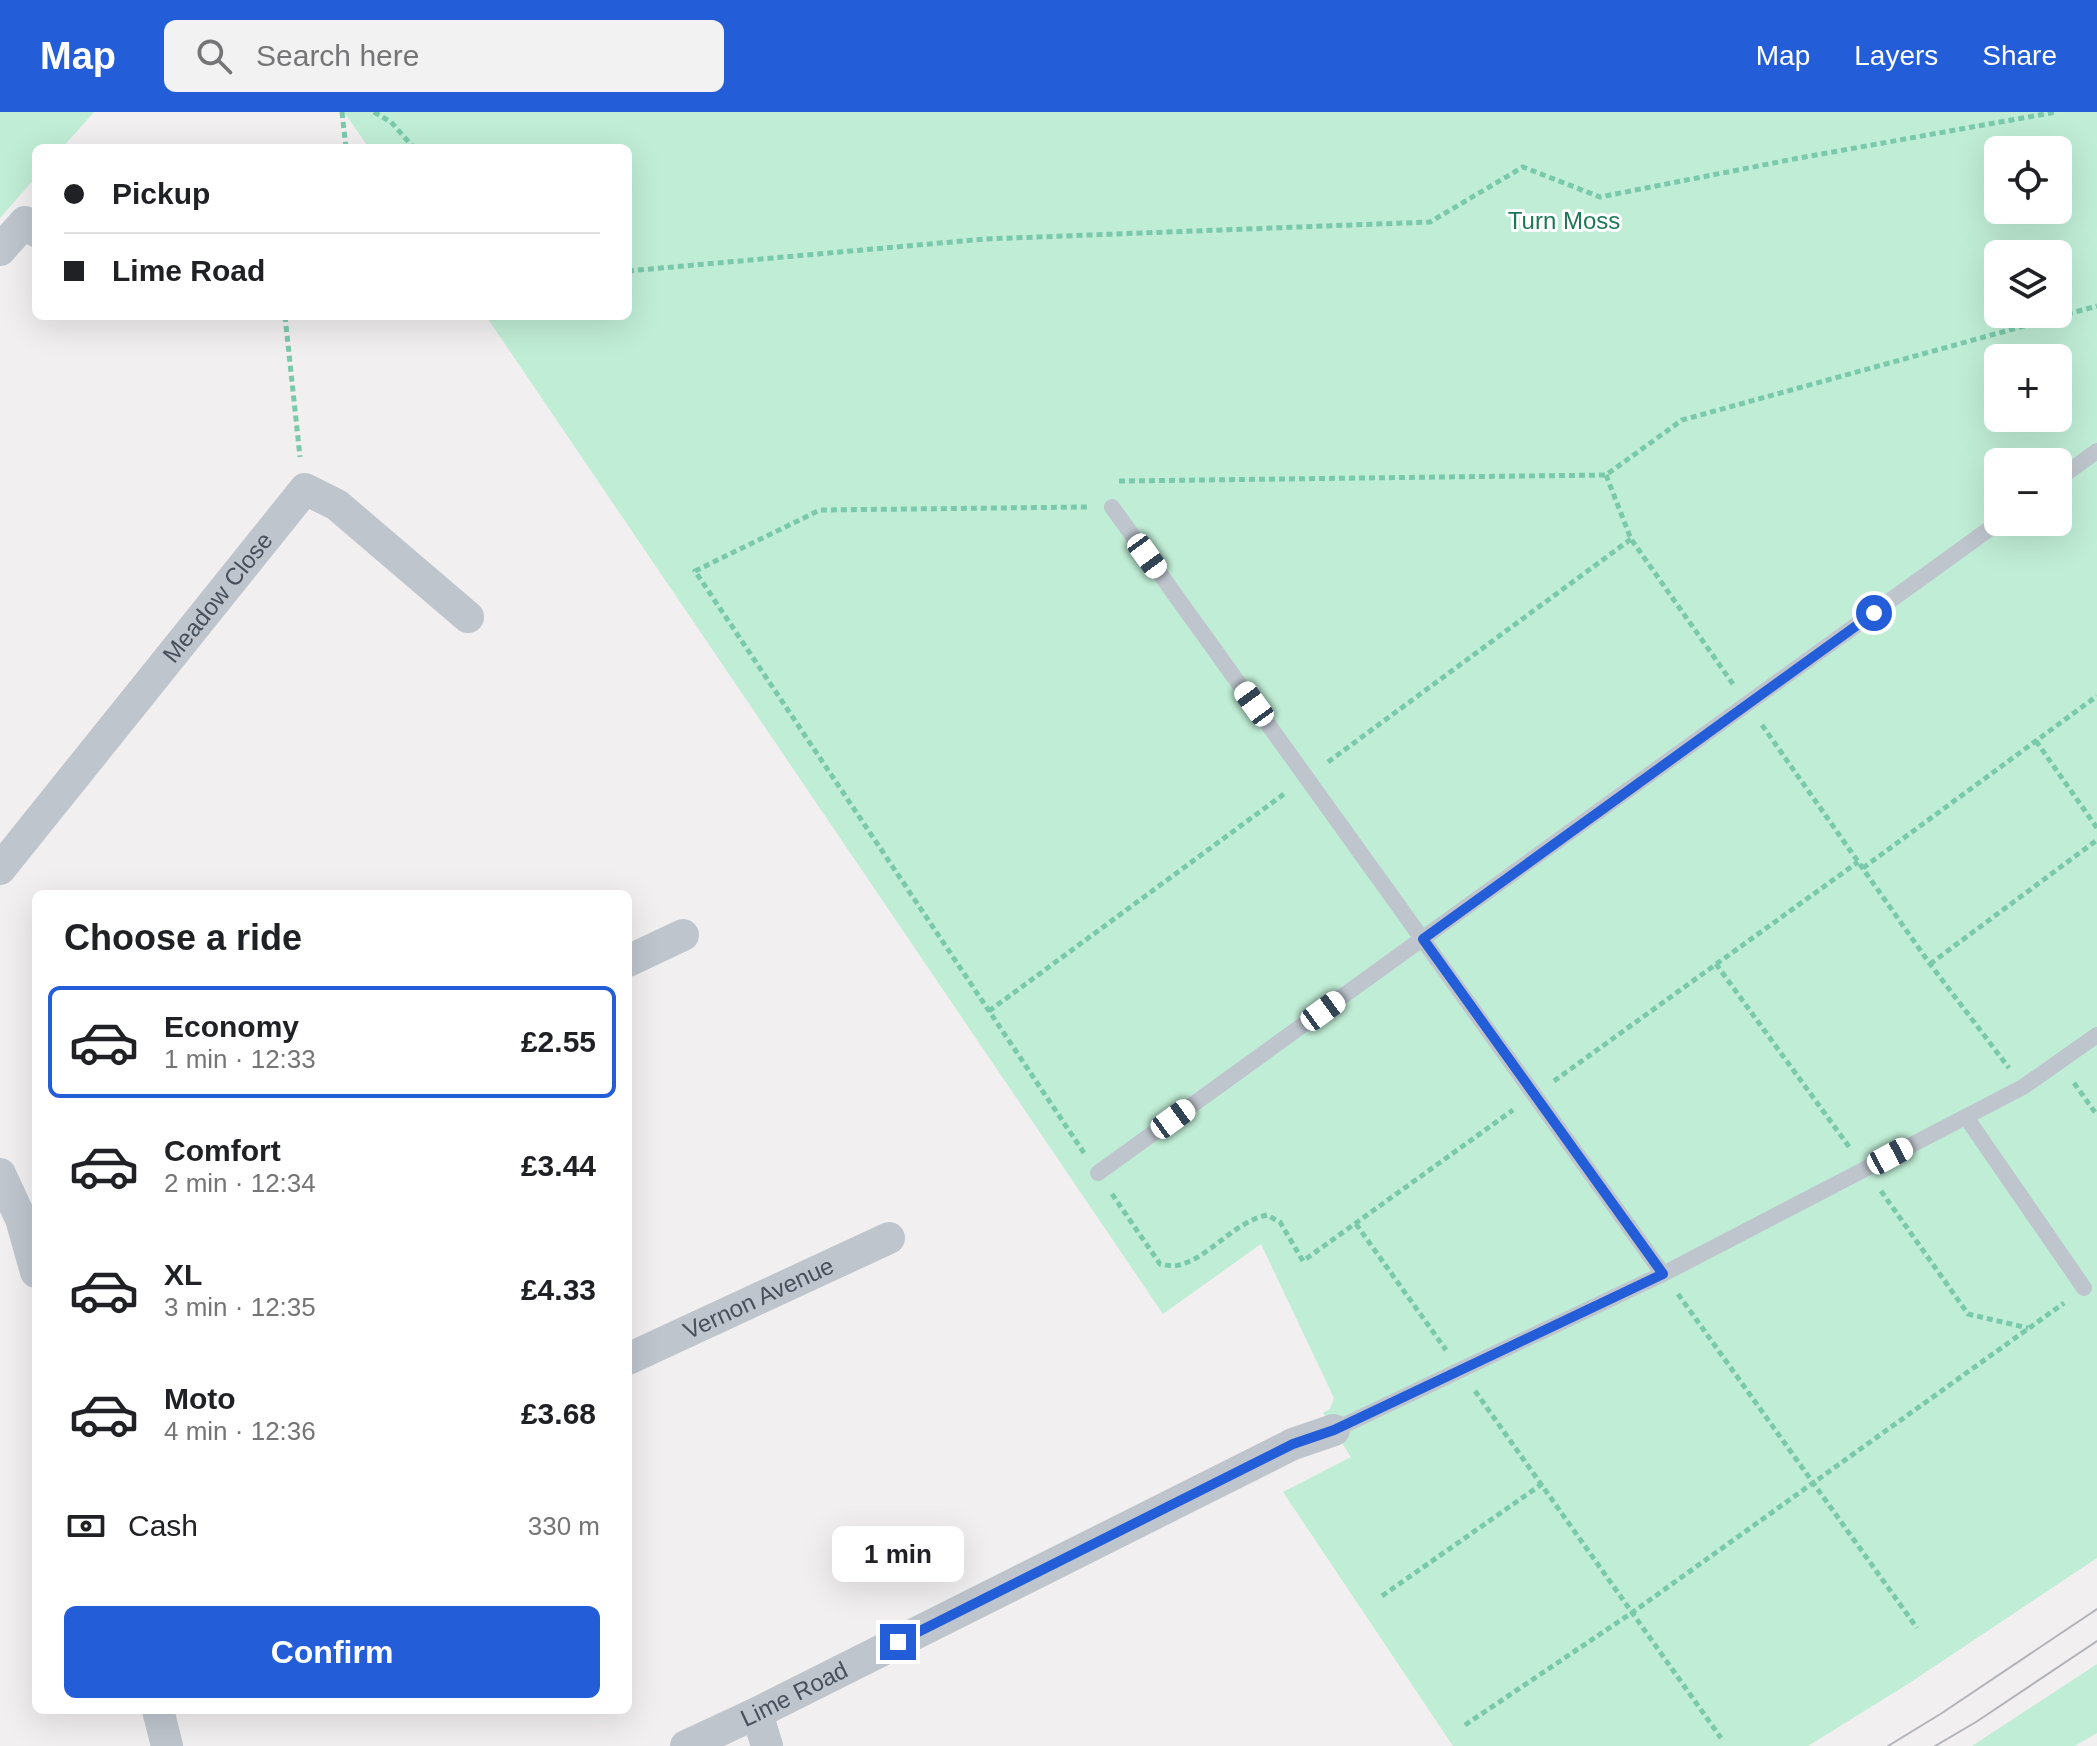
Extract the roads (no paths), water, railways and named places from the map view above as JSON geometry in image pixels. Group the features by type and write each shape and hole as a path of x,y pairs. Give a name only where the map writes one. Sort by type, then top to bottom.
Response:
{"street":[{"path":"0,250 25,222 32,228"},
{"name":"Meadow Close","path":"0,869 305,489 337,505 468,617"},
{"path":"632,959 683,935"},
{"path":"0,1174 29,1217 32,1241"},
{"name":"Vernon Avenue","path":"632,1357 889,1238"},
{"name":"Lime Road","path":"686,1746 1293,1444 1334,1430"},
{"path":"757,1713 767,1746"},
{"path":"159,1714 167,1746"}],"lane":[{"path":"2072,469 2097,451"},
{"path":"1112,507 1663,1274"},
{"path":"1098,1173 1984,533"},
{"path":"1334,1430 1663,1274 2023,1087 2097,1035"},
{"path":"1966,1117 2084,1288"}],"tram line":[{"path":"1888,1746 2097,1609"},
{"path":"1935,1746 2097,1641"}],"park label":[{"name":"Turn Moss","path":"1564,221"}]}
